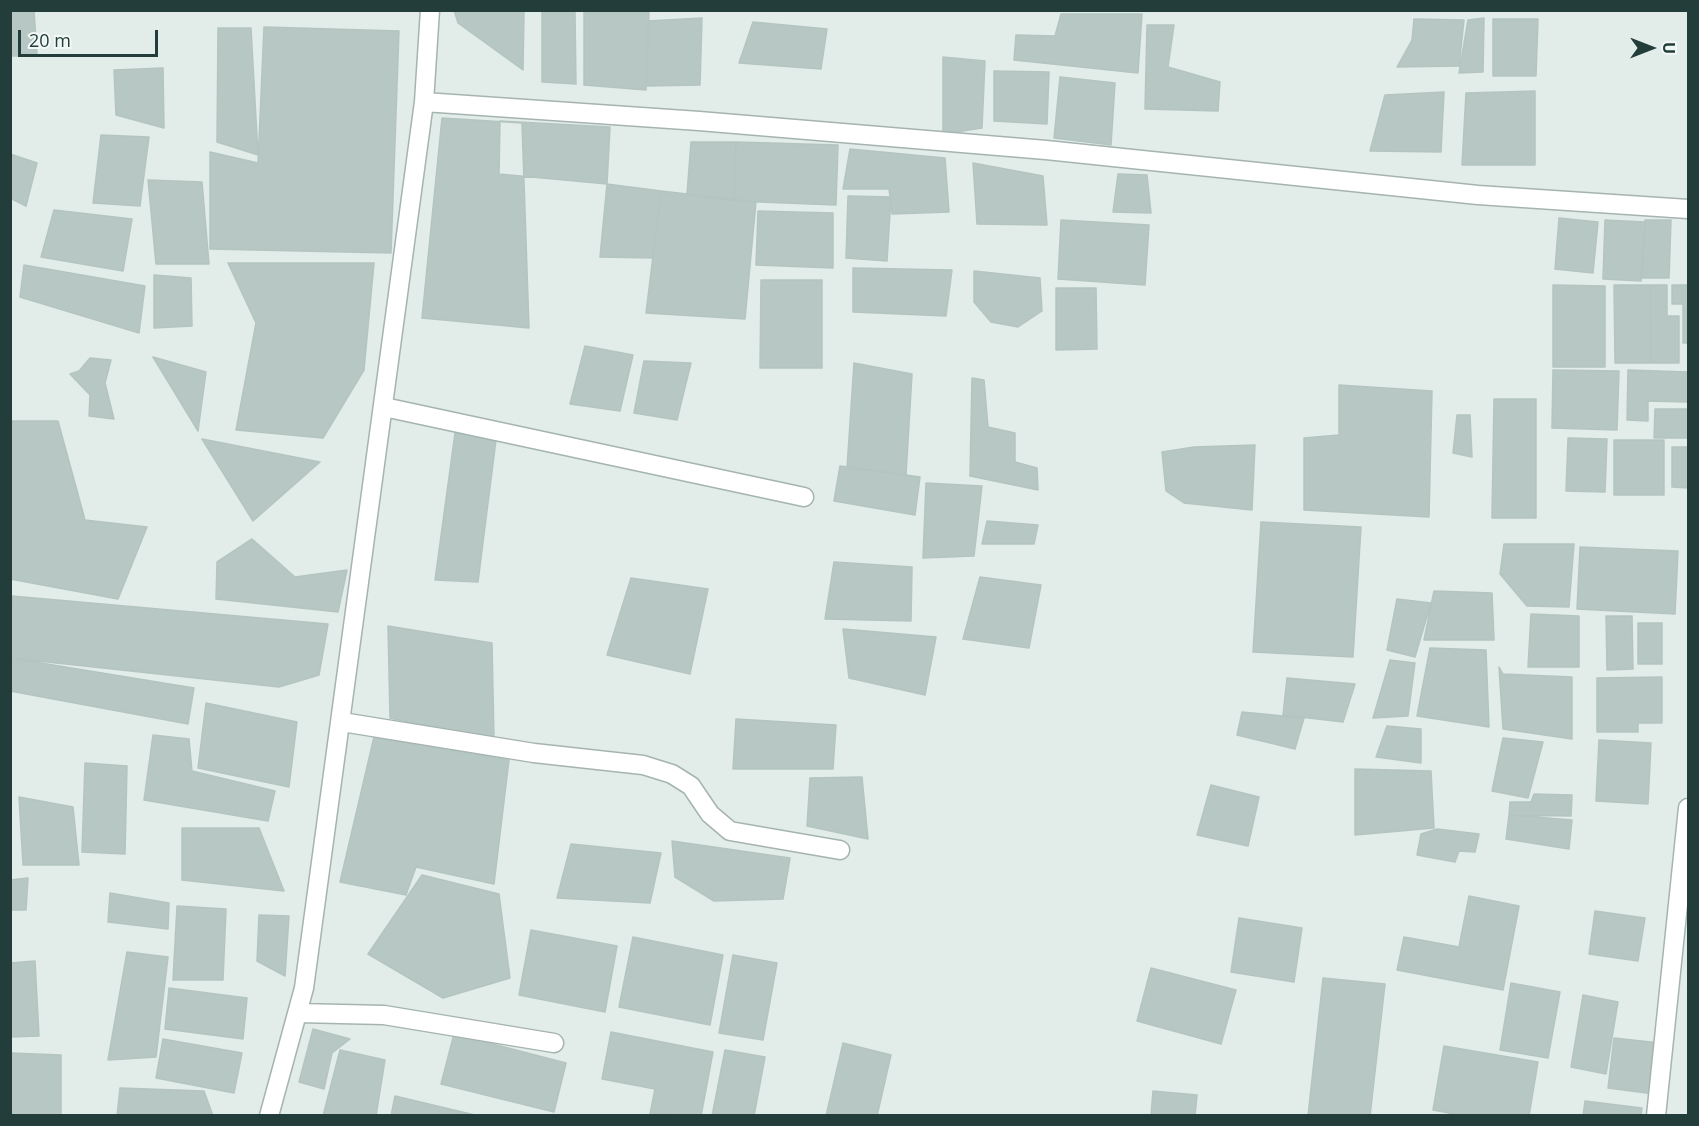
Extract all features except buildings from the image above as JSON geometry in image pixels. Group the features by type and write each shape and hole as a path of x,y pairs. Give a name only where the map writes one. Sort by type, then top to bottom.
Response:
{"street":[{"path":"269,1116 304,988 342,722 424,102 430,10"},
{"path":"424,102 711,122 1046,150 1478,195 1689,209"},
{"path":"384,407 804,497"},
{"path":"342,722 534,753 643,765 672,774 692,786 710,814 730,831 840,850"},
{"path":"1656,1116 1680,964 1689,808"},
{"path":"298,1013 384,1015 554,1043"}]}
